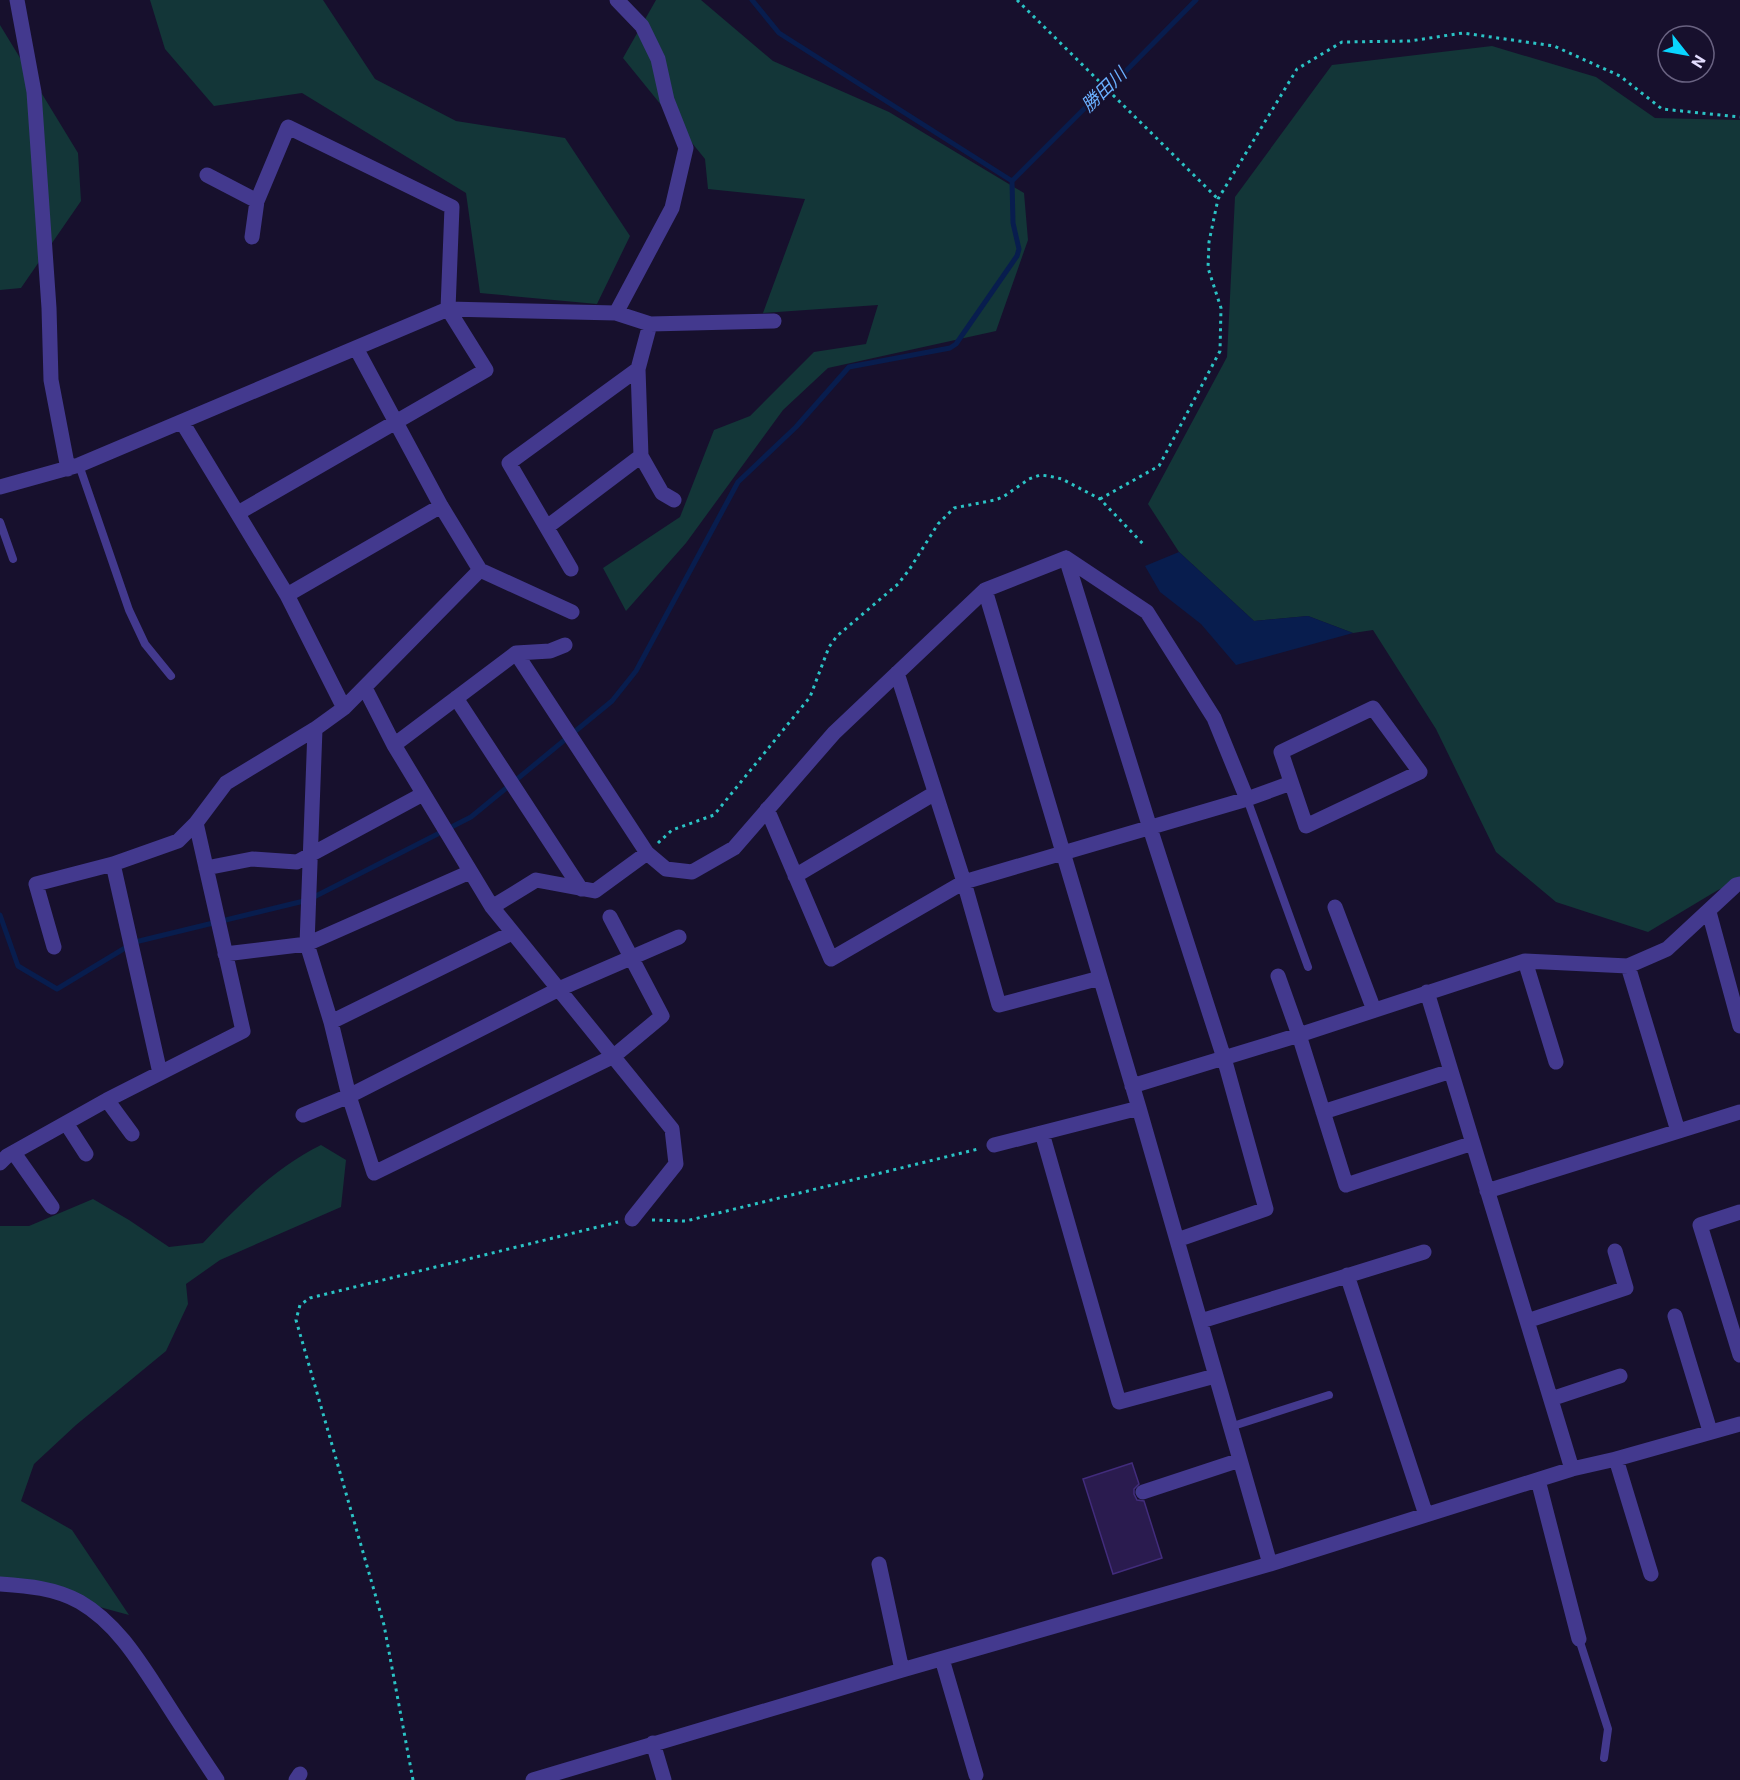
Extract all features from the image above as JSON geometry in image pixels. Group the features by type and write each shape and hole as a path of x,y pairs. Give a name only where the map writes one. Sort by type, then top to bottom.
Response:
{"street":[{"path":"17,0 34,92 49,309 51,380 73,467"},
{"path":"616,313 672,208 686,148 667,100 658,59 642,27 617,0"},
{"path":"238,513 486,370 448,309 452,207 288,127 257,201 252,237"},
{"path":"207,175 257,201"},
{"path":"0,488 73,467 448,309 616,313 650,324 774,321"},
{"path":"650,324 638,369 641,456 662,493 674,500"},
{"path":"356,348 441,506 480,570 572,612"},
{"path":"571,568 509,463 638,369"},
{"path":"182,422 287,595 344,708"},
{"path":"547,527 641,456"},
{"path":"287,595 441,506"},
{"path":"516,653 647,853 666,869 692,872 734,848 834,733 985,590 1066,558"},
{"path":"1066,558 1147,612 1214,718 1247,799"},
{"path":"1066,558 1224,1058 1266,1209 1178,1240"},
{"path":"54,947 36,884 113,864 178,841 196,823 226,783 315,729 344,708 480,570"},
{"path":"985,590 1178,1240 1270,1564"},
{"path":"394,745 516,653 550,651 565,645"},
{"path":"897,672 964,882 999,1005 1100,978"},
{"path":"365,688 394,745 492,907 672,1129 676,1164 632,1219"},
{"path":"456,698 581,889"},
{"path":"1373,708 1420,772 1306,826 1291,783 1281,752 1373,708"},
{"path":"315,729 308,944 331,1022 349,1096 374,1173 614,1056 662,1016 610,917"},
{"path":"767,809 831,959 964,882 1247,799 1291,783"},
{"path":"795,876 935,793"},
{"path":"206,868 252,859 297,862 423,794"},
{"path":"0,1163 107,1100 243,1031 196,823"},
{"path":"492,907 536,880 595,891 647,853"},
{"path":"113,864 160,1073"},
{"path":"225,954 308,944 470,873"},
{"path":"1132,1086 1299,1035 1525,961 1628,966 1667,949 1736,885 1740,884"},
{"path":"1335,907 1374,1010"},
{"path":"1709,912 1740,1026"},
{"path":"331,1022 512,933"},
{"path":"303,1116 349,1096 559,989 679,937"},
{"path":"1525,961 1556,1062"},
{"path":"1628,966 1678,1131"},
{"path":"1278,976 1346,1185 1473,1143"},
{"path":"1427,992 1572,1469"},
{"path":"1323,1112 1451,1071"},
{"path":"107,1100 132,1134"},
{"path":"994,1145 1139,1108"},
{"path":"1487,1191 1740,1112"},
{"path":"66,1123 86,1154"},
{"path":"1042,1132 1119,1402 1215,1376"},
{"path":"14,1153 52,1207"},
{"path":"1740,1212 1700,1225 1740,1355"},
{"path":"1527,1321 1626,1287 1616,1251"},
{"path":"1201,1321 1424,1252"},
{"path":"1347,1275 1426,1515"},
{"path":"1675,1316 1710,1431"},
{"path":"1551,1399 1620,1376"},
{"path":"533,1780 1270,1564 1572,1469 1740,1424"},
{"path":"1616,1459 1651,1574"},
{"path":"1143,1491 1240,1460"},
{"path":"1538,1480 1579,1639"},
{"path":"879,1564 902,1670"},
{"path":"0,1584 33,1586 57,1592 80,1602 99,1616 122,1638 144,1668 217,1780"},
{"path":"942,1659 976,1775"},
{"path":"653,1743 664,1780"}],"lane":[{"path":"73,467 129,610 145,644 171,676"},
{"path":"0,522 13,559"},
{"path":"1247,799 1308,968"},
{"path":"1230,1427 1329,1395"},
{"path":"1579,1639 1608,1729 1604,1758"}],"path":[{"path":"1017,0 1218,199"},
{"path":"1100,499 1159,466 1220,351 1221,308 1208,268 1209,242 1218,199 1297,69 1342,42 1410,41 1463,33 1554,46 1620,76 1662,109 1740,117"},
{"path":"647,853 672,830 714,815 810,697 829,646 837,636 898,584 938,524 954,508 1003,497 1029,479 1040,475 1062,479 1100,499 1145,546"},
{"path":"413,1780 384,1624 296,1320 300,1305 310,1298 632,1219 686,1221 994,1145"}],"green space":[{"path":"150,0 323,0 375,79 456,121 565,138 630,236 597,304 480,293 466,193 302,93 214,106 165,49"},
{"path":"656,0 701,0 773,61 889,112 1024,193 1028,240 996,331 828,368 783,410 686,543 626,611 603,568 680,517 714,430 750,416 814,352 866,344 878,305 763,313 805,199 708,189 705,159 623,58"},
{"path":"0,25 78,153 81,201 21,288 0,290"},
{"path":"1492,46 1596,77 1655,118 1740,120 1740,882 1718,890 1648,932 1556,902 1496,852 1436,729 1373,630 1353,633 1308,616 1254,621 1179,552 1148,504 1227,357 1235,197 1332,65"},
{"path":"321,1145 346,1160 341,1207 220,1260 186,1284 188,1304 166,1351 76,1425 34,1464 21,1501 72,1530 129,1615 0,1580 0,1226 29,1226 93,1199 169,1247 203,1243 244,1201 273,1176"}],"water":[{"path":"1179,552 1254,621 1308,616 1353,633 1236,665 1201,624 1160,592 1145,566"}],"building":[{"path":"1132,1463 1139,1484 1134,1489 1134,1494 1137,1500 1144,1501 1162,1558 1113,1574 1083,1479"}],"waterway":[{"path":"752,0 779,33 1012,181"},
{"name":"勝田川","path":"1012,181 1196,0"},
{"path":"0,915 18,966 57,989 135,942 308,900 471,817 612,701 636,671 738,482 796,427 849,367 950,348 956,344 1017,256 1019,249 1013,223 1012,181"}]}
